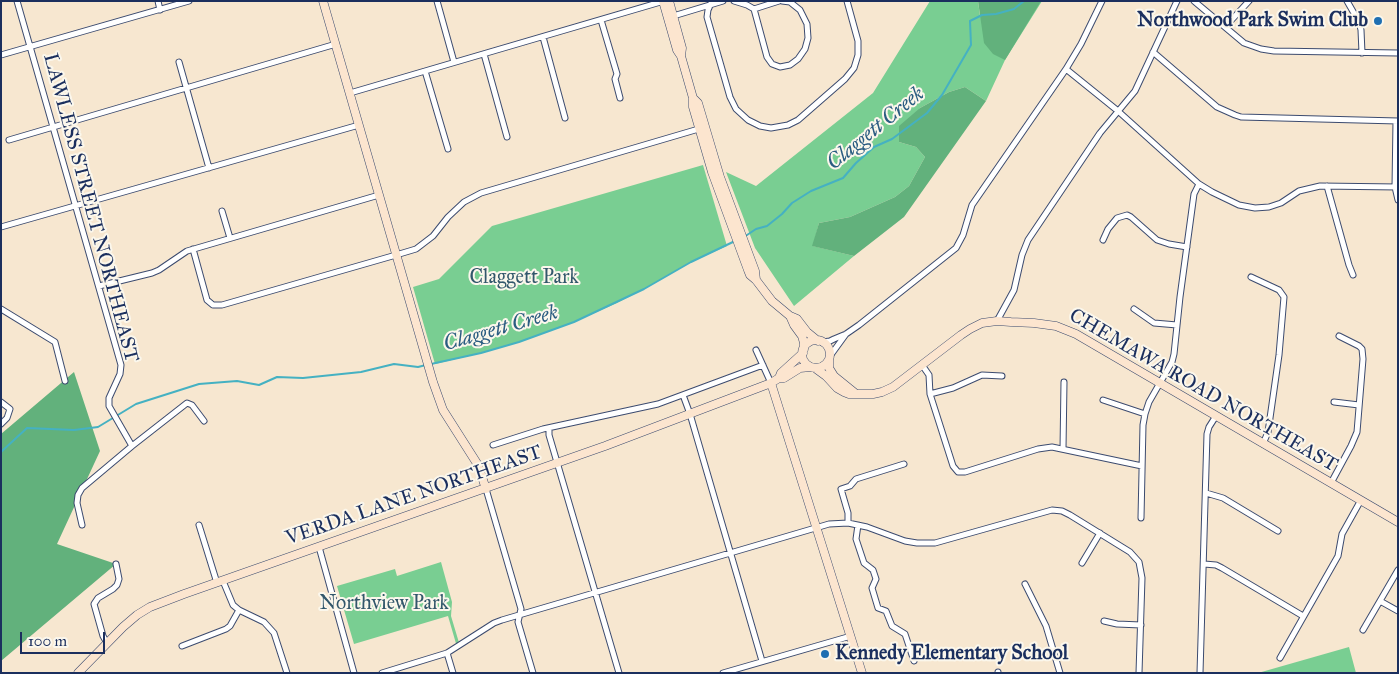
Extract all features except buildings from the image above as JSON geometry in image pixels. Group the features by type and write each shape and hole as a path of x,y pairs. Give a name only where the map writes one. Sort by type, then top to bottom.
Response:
{"street":[{"name":"LAWLESS STREET NORTHEAST","path":"18,1 121,365 120,374 109,398 110,409 132,446"},
{"path":"158,1 160,10"},
{"path":"1,55 189,1"},
{"path":"324,1 432,382 443,410 478,465 521,609 518,622 533,673"},
{"path":"437,1 454,62"},
{"path":"350,93 663,1 671,17"},
{"path":"669,1 677,50 681,56 694,98 698,103 712,172 748,262 750,274 772,301 790,316 797,319 807,332 828,348 829,368 834,376 855,393"},
{"path":"671,17 711,3 723,1"},
{"path":"734,1 754,9 769,61 776,66 785,67 795,62 807,44 808,32 806,21 800,10 790,2 781,1 754,9"},
{"path":"711,3 707,17 730,98 736,109 748,120 760,126 770,128 788,125 798,120 846,79 854,68 858,55 858,41 847,1"},
{"path":"803,351 810,342 830,341 846,334 956,248 963,235 972,205 1066,69 1081,44 1102,1"},
{"path":"997,322 1014,290 1028,240 1100,133 1135,91 1177,1"},
{"path":"1194,1 1244,43 1261,49 1274,51 1398,54"},
{"path":"1225,27 1249,1"},
{"path":"1347,1 1359,22 1362,35 1362,53"},
{"path":"601,20 617,74 615,80 620,98"},
{"path":"543,37 565,118"},
{"path":"9,140 336,44"},
{"path":"1153,52 1217,107 1235,115 1397,121 1396,187 1398,200"},
{"path":"484,54 507,137"},
{"path":"179,62 209,168"},
{"path":"1066,69 1118,111 1199,184 1239,205 1262,208 1281,203 1304,189 1327,186 1396,187"},
{"path":"425,71 448,149"},
{"path":"1,227 359,125"},
{"path":"193,249 207,300 213,305 218,306 396,256 416,248 433,236 448,217 471,198 702,129"},
{"path":"1141,518 1143,425 1149,402 1172,362 1174,354 1194,194 1199,184"},
{"path":"1327,186 1349,264 1354,275"},
{"path":"99,286 152,273 182,253 193,249 379,195"},
{"path":"222,211 230,238"},
{"path":"1103,240 1108,229 1117,218 1126,215 1131,217 1157,240 1187,247"},
{"path":"1251,277 1279,290 1284,297 1279,355 1268,432 1263,444"},
{"path":"1,309 55,342 65,381"},
{"path":"1134,309 1154,323 1177,326"},
{"path":"790,316 802,336 804,361 813,367 823,366 846,334"},
{"name":"CHEMAWA ROAD NORTHEAST","path":"813,367 826,376 837,388 849,394 866,395 882,392 893,387 970,329 982,323 1034,323 1063,328 1398,522"},
{"path":"1331,483 1357,432 1363,359 1362,349 1359,346 1339,336"},
{"path":"756,350 771,383 862,673"},
{"name":"VERDA LANE NORTHEAST","path":"779,378 803,351"},
{"path":"493,445 549,428 658,404 763,365"},
{"path":"922,365 930,378 930,394 953,466 958,472 965,472 1038,449 1052,447 1142,466"},
{"name":"VERDA LANE NORTHEAST","path":"78,673 123,627 143,611 167,600 486,489 690,414 771,383 779,378 784,378 800,368 813,367"},
{"path":"930,394 954,388 982,375 1002,376"},
{"path":"1063,449 1064,382"},
{"path":"683,395 762,661"},
{"path":"1104,400 1145,414"},
{"path":"1,402 10,409 7,418 1,424"},
{"path":"1334,402 1359,405"},
{"path":"82,525 77,502 82,488 185,404 192,405 204,421"},
{"path":"1200,673 1207,434 1209,426 1216,416"},
{"path":"549,428 548,435 619,673"},
{"path":"848,522 847,509 841,490 850,486 856,479 904,464"},
{"path":"1206,493 1223,498 1278,531"},
{"path":"1280,658 1338,556 1342,534 1360,500"},
{"path":"382,673 447,653 494,623 836,523 848,522 905,541 935,543 1052,510 1062,511 1070,515 1130,552 1139,562 1142,578 1139,673"},
{"path":"199,525 220,582 231,602 239,610 264,622 274,633 287,673"},
{"path":"858,525 856,539 864,563 873,570 876,579 872,588 878,608 886,611 892,626 905,634 914,661"},
{"path":"1082,562 1100,534"},
{"path":"319,547 354,673"},
{"path":"107,644 94,604 98,598 114,589 117,585 116,564"},
{"path":"1204,564 1216,565 1222,568 1303,616"},
{"path":"1363,630 1398,570"},
{"path":"1025,584 1046,626 1060,673"},
{"path":"1380,601 1398,611"},
{"path":"182,646 226,629 230,626 239,610"},
{"path":"1104,621 1116,624 1141,625"},
{"path":"723,673 851,636"},
{"path":"447,653 453,673"}],"green space":[{"path":"930,1 978,1 980,16 1024,1 1042,1 1005,60 986,101 965,87 949,92 920,108 899,142 916,147 925,157 909,186 895,197 850,217 819,223 813,246 854,256 794,306 755,248 726,172 756,186 873,93"},
{"path":"978,1 1041,1 1005,60 993,54 984,43"},
{"path":"965,87 986,101 904,217 854,256 812,246 819,223 850,217 895,197 909,186 925,157 916,147 899,142 899,126 920,108 949,92"},
{"name":"Claggett Park","path":"703,165 727,246 691,262 617,303 574,322 519,342 435,364 413,287 439,279 492,226"},
{"path":"74,372 100,451 57,544 116,564 1,661 1,434"},
{"name":"Northview Park","path":"441,562 452,602 451,616 460,646 457,647 448,616 354,644 337,586 395,569 397,576"},
{"path":"1349,647 1356,673 1258,673"}],"waterway":[{"name":"Claggett Creek","path":"744,237 756,229 767,226 792,203 811,191 843,178 874,147 892,139 927,113 942,95 971,45 970,21 982,15 996,14 1014,9 1024,1"},
{"name":"Claggett Creek","path":"431,364 519,342 574,322 644,289 691,262 735,241"},
{"name":"Claggett Creek","path":"1,452 27,428 74,430 98,427 136,404 199,384 237,381 259,385 277,377 303,378 361,372 394,364 418,367 426,365"}],"place":[{"name":"Northwood Park Swim Club","path":"1378,21"},
{"name":"Kennedy Elementary School","path":"825,654"}]}
